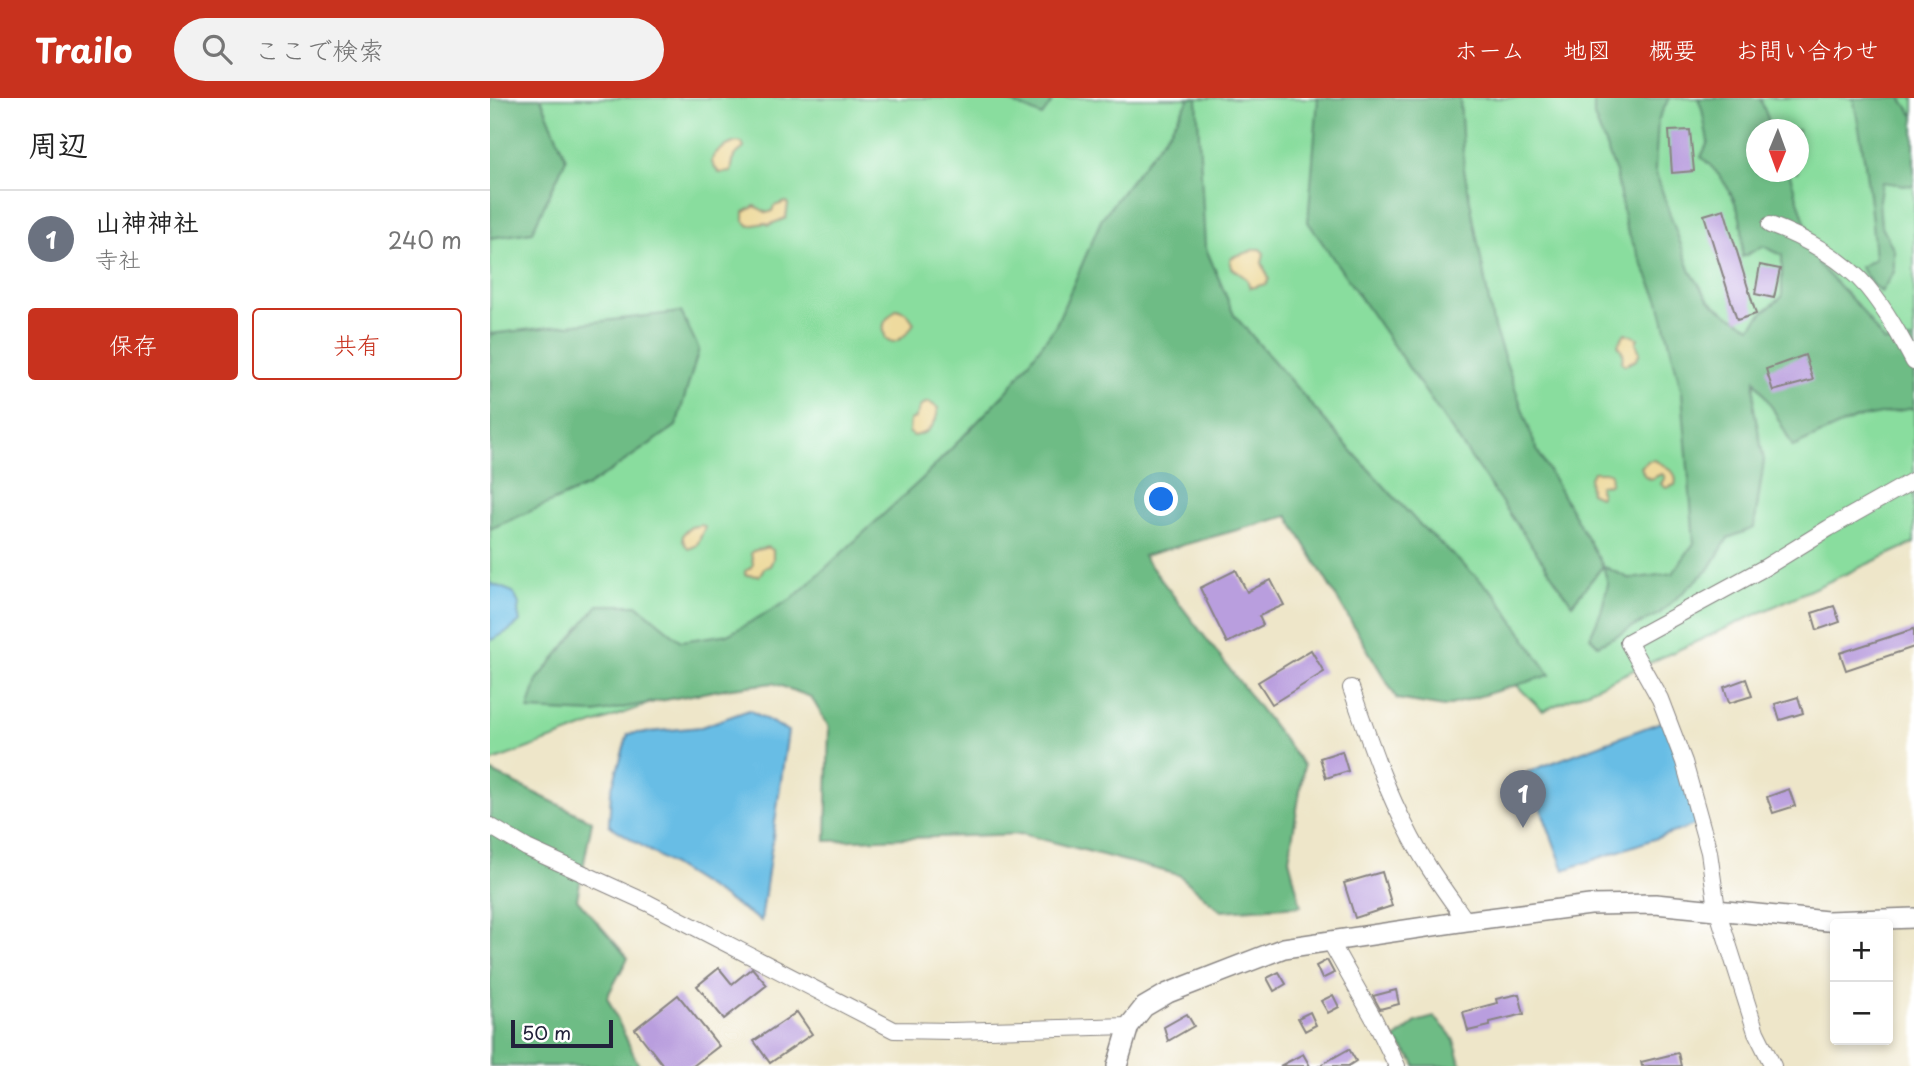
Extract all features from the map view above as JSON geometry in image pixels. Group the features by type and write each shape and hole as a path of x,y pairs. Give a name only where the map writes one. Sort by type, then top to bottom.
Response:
{"street":[{"path":"1770,225 1794,234 1835,258 1866,285 1890,319 1914,362"},
{"path":"1773,1066 1756,1032 1717,909 1709,852 1684,762 1660,699 1628,642 1764,568 1914,480"},
{"path":"1350,688 1406,829 1424,861 1466,921"},
{"path":"490,826 527,848 648,903 894,1030 1129,1026"},
{"path":"1117,1066 1129,1026 1144,1007 1168,993 1284,948 1590,905 1655,904 1827,920 1914,918"},
{"path":"1330,941 1397,1066"}],"green space":[{"path":"490,98 1914,98 1914,543 1543,711 1148,326 889,616 490,762"},
{"path":"490,98 541,98 566,159 532,232 490,238"},
{"path":"1001,98 1055,98 1042,116"},
{"path":"1190,98 1197,98 1205,246 1234,315 1417,522 1496,595 1550,675 1444,707 1397,699 1288,516 1143,556 1304,766 1289,859 1301,906 1221,911 1179,875 1022,834 826,841 829,727 811,697 773,683 724,689 595,713 528,710 537,680 598,605 637,605 681,641 729,634 793,598 923,478 1008,390 1055,327 1102,218 1170,130"},
{"path":"1318,98 1460,98 1464,169 1494,328 1536,448 1603,566 1572,604 1308,222"},
{"path":"1594,98 1669,98 1658,120 1655,170 1672,220 1691,272 1709,300 1751,327 1763,312 1782,297 1782,255 1763,246 1742,257 1742,229 1733,198 1716,171 1701,157 1708,142 1698,98 1760,98 1768,119 1746,119 1746,182 1792,182 1819,265 1861,309 1884,342 1914,340 1914,408 1854,419 1793,447 1755,380 1754,408 1764,461 1754,528 1728,538 1710,568 1659,614 1598,645 1590,637 1601,612 1608,584 1603,566 1630,579 1673,573 1694,543 1682,393 1659,301 1626,228 1616,173 1594,116"},
{"path":"1853,98 1901,98 1914,116 1914,184 1912,186 1882,182 1879,200 1881,225 1894,250 1894,272 1881,292 1860,267 1875,259 1867,178"},
{"path":"681,312 699,349 676,426 588,486 490,529 490,334"},
{"path":"490,771 592,821 577,899 628,958 607,997 639,1066 490,1066"},
{"path":"1434,1017 1453,1038 1461,1066 1415,1066 1395,1039 1416,1022"}],"sand":[{"path":"736,142 742,143 744,148 734,156 731,172 719,173 712,163 712,158 721,149"},
{"path":"786,202 786,218 769,225 765,223 749,226 744,221 744,212 755,206 767,213 772,211 774,206"},
{"path":"1260,249 1264,253 1262,263 1269,279 1266,284 1250,288 1247,279 1232,268 1230,259"},
{"path":"897,309 907,313 914,323 905,335 892,342 886,339 884,326"},
{"path":"1625,333 1638,338 1636,343 1640,353 1636,360 1625,365 1618,344"},
{"path":"929,402 938,408 936,419 924,433 913,436 909,432 910,420 915,418 921,406"},
{"path":"1654,460 1673,473 1675,485 1666,488 1661,484 1665,477 1662,474 1650,479 1644,475 1641,467"},
{"path":"1594,472 1611,474 1610,484 1600,485 1599,497 1590,493 1590,479"},
{"path":"691,527 705,527 697,545 689,549 684,541 684,533"},
{"path":"768,547 773,550 770,566 764,568 759,576 745,575 745,571 753,564 751,553"}],"water":[{"path":"490,583 513,592 519,604 520,622 490,641"},
{"path":"749,710 788,731 761,921 609,825 611,791 628,734 701,727"},
{"path":"1666,720 1701,823 1564,870 1527,772"}],"building":[{"path":"1690,130 1694,171 1672,173 1669,131"},
{"path":"1724,209 1756,314 1737,320 1704,215"},
{"path":"1760,265 1780,269 1774,298 1755,294"},
{"path":"1805,355 1813,380 1773,391 1766,369"},
{"path":"1236,570 1247,592 1271,580 1284,605 1259,616 1263,625 1227,643 1200,588"},
{"path":"1834,606 1840,622 1817,630 1812,613"},
{"path":"1914,629 1914,647 1846,670 1840,653"},
{"path":"1311,650 1324,672 1272,704 1258,682"},
{"path":"1746,679 1752,696 1729,703 1724,687"},
{"path":"1798,697 1803,713 1780,720 1775,704"},
{"path":"1342,751 1348,771 1326,778 1320,758"},
{"path":"1789,789 1795,806 1773,813 1767,797"},
{"path":"1382,872 1392,906 1355,918 1344,883"},
{"path":"1327,960 1334,973 1322,979 1316,966"},
{"path":"719,968 732,984 752,968 767,985 724,1019 697,986"},
{"path":"1279,972 1286,984 1274,991 1267,978"},
{"path":"1396,990 1399,1004 1380,1009 1373,996"},
{"path":"1519,994 1524,1014 1490,1022 1490,1026 1468,1031 1463,1012 1497,1003 1496,999"},
{"path":"678,995 719,1046 693,1066 664,1066 635,1029"},
{"path":"1333,995 1339,1007 1328,1013 1321,1001"},
{"path":"797,1012 812,1034 770,1063 754,1041"},
{"path":"1310,1012 1316,1025 1305,1031 1298,1018"},
{"path":"1187,1014 1194,1026 1168,1041 1164,1027"},
{"path":"1349,1049 1356,1061 1348,1066 1319,1066"},
{"path":"1678,1053 1681,1066 1642,1066 1641,1062"},
{"path":"1303,1054 1310,1066 1280,1066"}],"place":[{"name":"山神神社","path":"1523,828"}]}
